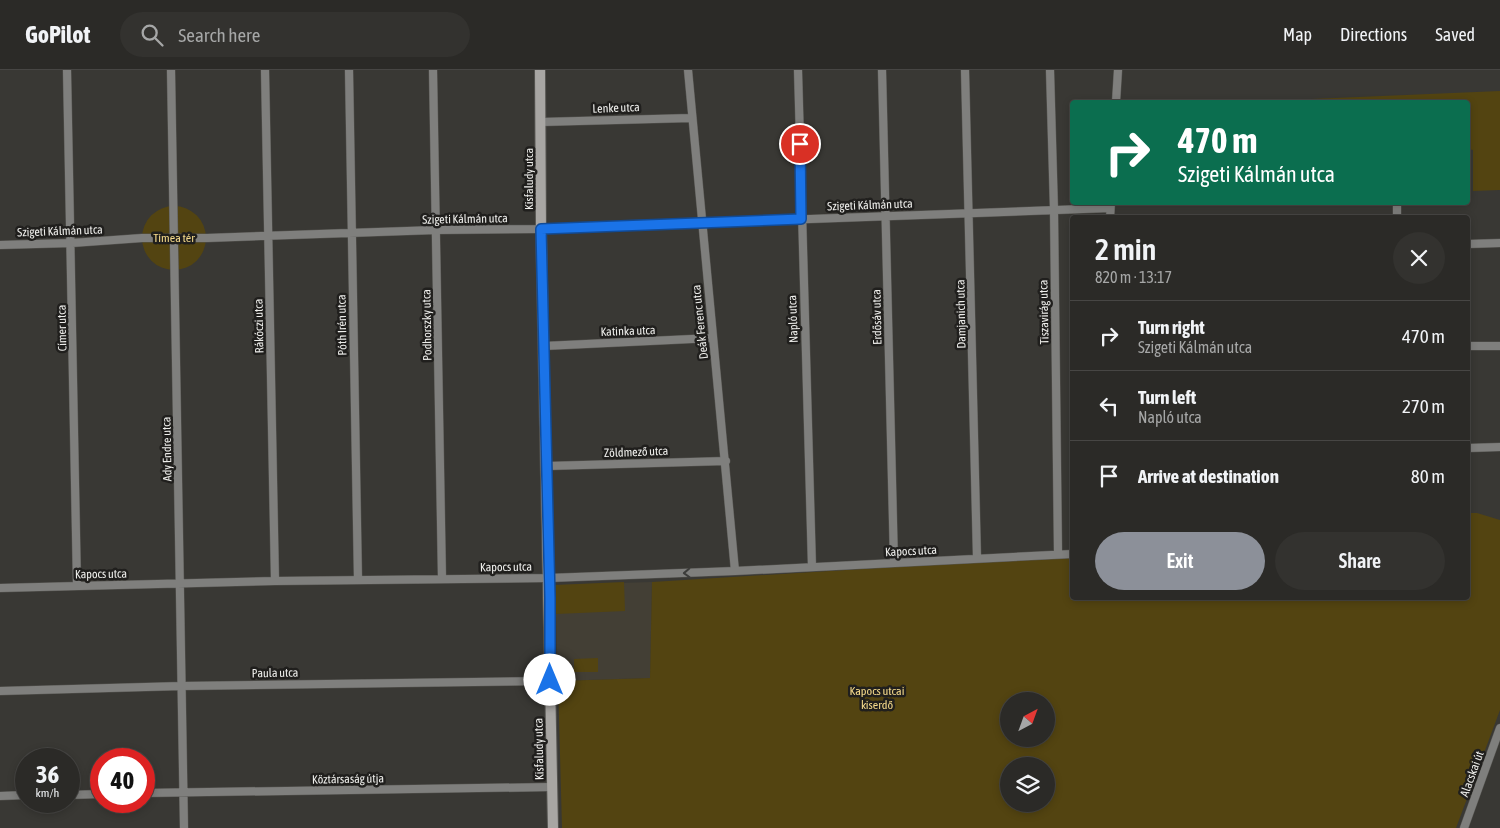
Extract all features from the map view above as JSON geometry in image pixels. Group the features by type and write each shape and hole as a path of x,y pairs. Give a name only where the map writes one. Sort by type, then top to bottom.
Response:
{"street":[{"name":"Címer utca","path":"67,70 72,243 77,586"},
{"name":"Ady Endre utca","path":"171,70 184,828"},
{"name":"Rákóczi utca","path":"265,70 275,581"},
{"name":"Póth Irén utca","path":"349,70 358,580"},
{"name":"Podhorszky utca","path":"433,70 442,580"},
{"name":"Kisfaludy utca","path":"540,70 541,229 553,828"},
{"name":"Deák Ferenc utca","path":"688,70 735,571"},
{"name":"Napló utca","path":"798,70 812,567"},
{"name":"Erdősáv utca","path":"882,70 894,563"},
{"name":"Damjanich utca","path":"965,70 978,558"},
{"name":"Tiszavirág utca","path":"1050,70 1054,210 1058,553"},
{"path":"1116,100 1118,70"},
{"name":"Lenke utca","path":"541,122 692,118"},
{"name":"Szigeti Kálmán utca","path":"0,245 174,237 207,238 436,230 541,229 1054,210 1110,205"},
{"path":"1470,244 1500,243"},
{"name":"Katinka utca","path":"544,346 713,338"},
{"path":"1470,346 1500,346"},
{"path":"1470,448 1500,447"},
{"name":"Zöldmező utca","path":"547,466 726,461"},
{"name":"Kapocs utca","path":"0,588 275,581 549,578 735,571 1070,554"},
{"name":"Paula utca","path":"0,691 550,680"},
{"name":"Alacskai út","path":"1464,828 1500,728"},
{"name":"Köztársaság útja","path":"155,793 552,787"},
{"path":"0,796 15,795"}],"shaded area":[{"path":"652,582 650,678 558,681 555,585"}],"green space":[{"path":"1500,91 1500,190 1473,191 1473,150 1470,149 1470,100 1288,100"},
{"name":"Tímea tér","path":"168,206 180,206 197,215 204,226 206,238 204,250 197,261 180,270 168,270 156,265 147,256 142,244 142,232 147,220 156,211"},
{"name":"Kapocs utcai kiserdő","path":"1470,513 1477,513 1500,520 1500,710 1456,828 562,828 558,681 650,678 652,582 1070,556 1070,600 1470,600"},
{"path":"624,582 625,611 556,614 555,585"},
{"path":"598,658 598,672 574,672 574,659"}],"route":[{"path":"550,680 550,598 541,229 801,219 800,144"}]}
